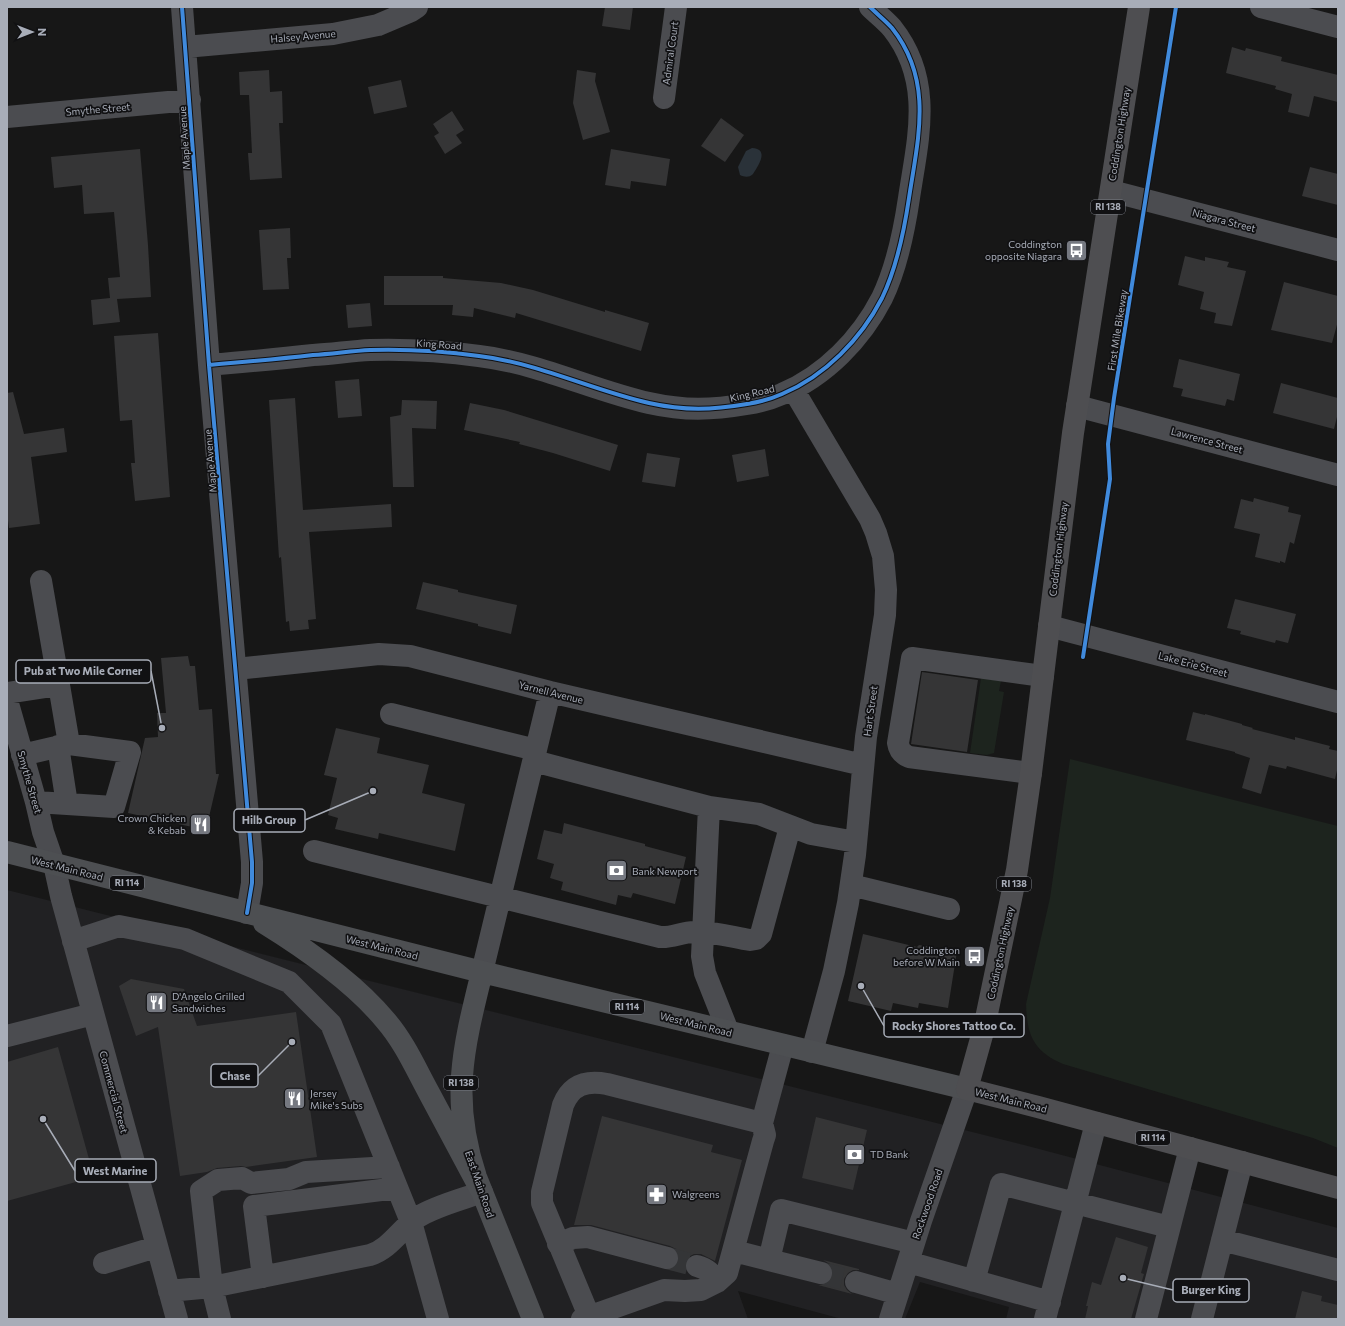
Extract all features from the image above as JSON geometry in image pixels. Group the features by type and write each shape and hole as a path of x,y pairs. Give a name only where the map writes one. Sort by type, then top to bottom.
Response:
{"highway":[{"name":"Coddington Highway","path":"967,1089 984,1028 1013,894 1031,773 1077,406 1139,7"},
{"name":"West Main Road","path":"967,1089 1338,1188"}],"main road":[{"name":"West Main Road","path":"7,852 482,972 967,1089"},
{"path":"247,913 320,961 358,992 386,1021 405,1048 482,1192"},
{"name":"East Main Road","path":"482,972 463,1061 461,1096 464,1129 471,1161 482,1192 533,1319"}],"street":[{"name":"Maple Avenue","path":"182,7 209,365 252,862 252,884 247,913"},
{"name":"Halsey Avenue","path":"185,47 333,34 378,25 417,7"},
{"name":"Admiral Court","path":"664,98 676,7"},
{"name":"King Road","path":"209,365 368,350 431,350 510,361 649,403 699,410 718,409 754,403 781,395 793,389 832,361 857,337 872,316 882,297 901,244 909,201 920,118 920,94 916,75 907,51 892,27 870,7"},
{"path":"1261,7 1338,27"},
{"name":"Smythe Street","path":"7,117 190,100"},
{"name":"Niagara Street","path":"1111,191 1338,250"},
{"name":"Hart Street","path":"793,389 863,506 876,533 883,556 886,590 885,615 863,765 851,885 834,971 812,1052"},
{"name":"Lawrence Street","path":"1077,406 1338,475"},
{"path":"41,581 59,685 67,804"},
{"name":"Lake Erie Street","path":"1049,626 1337,699"},
{"name":"Yarnell Avenue","path":"236,669 389,654 410,656 550,692 863,765"},
{"path":"1031,773 909,757 901,752 898,743 912,658 1043,676"},
{"path":"7,693 59,685"},
{"path":"482,972 550,692"},
{"name":"Smythe Street","path":"7,700 43,832 54,864"},
{"path":"391,714 709,807 759,814 811,834 856,842"},
{"path":"22,755 63,745 130,752 114,808 36,802"},
{"path":"709,807 702,932 703,964 728,1031"},
{"path":"314,851 660,937 667,938 685,933 702,932 750,940 756,939 761,934 790,827"},
{"name":"Commercial Street","path":"54,864 73,941 177,1319"},
{"path":"851,885 949,909"},
{"path":"73,941 119,926 185,939 289,982 331,1024 411,1222 438,1319"},
{"path":"7,1036 93,1014"},
{"path":"762,1123 607,1084 592,1082 580,1085 570,1092 563,1105 542,1192 542,1203 586,1318 658,1291 669,1289 685,1291 701,1290 717,1282 728,1273 765,1135 762,1123 783,1045"},
{"name":"Rockwood Road","path":"890,1319 911,1252 967,1089"},
{"path":"769,1260 781,1210 911,1252 974,1281 1048,1310 1096,1123"},
{"path":"1146,1319 1190,1148"},
{"path":"1202,1319 1242,1162"},
{"path":"220,1319 212,1287 201,1191 218,1180 242,1178 251,1183 290,1179 306,1172 389,1167"},
{"path":"974,1281 1001,1184 1169,1227"},
{"path":"263,1277 254,1206 397,1188"},
{"path":"169,1291 212,1287 376,1253 417,1217 429,1211 482,1192"},
{"path":"558,1244 573,1238 588,1237 667,1258"},
{"path":"1222,1240 1338,1270"},
{"path":"104,1263 156,1246"},
{"path":"734,1251 821,1273"},
{"path":"697,1266 710,1272 717,1282"},
{"path":"856,1282 898,1294"}],"shaded area":[{"path":"752,148 760,151 762,155 760,163 753,174 746,177 742,176 740,175 738,167 746,151"},
{"path":"981,678 1001,681 999,691 1004,692 994,753 987,755 970,753"},
{"path":"1070,759 1338,826 1338,1148 1313,1138 1063,1064 1045,1054 1038,1047 1030,1033 1026,1004 1050,898"},
{"path":"7,890 1024,1145 1338,1228 1338,1319 1006,1319 1009,1307 920,1282 905,1319 842,1319 738,1291 748,1319 7,1319"}],"building":[{"path":"605,7 633,7 630,30 602,26"},
{"path":"1232,47 1245,51 1246,48 1282,57 1281,61 1338,75 1338,102 1314,96 1309,117 1288,112 1292,94 1275,89 1276,86 1226,73"},
{"path":"269,70 270,92 282,91 283,123 279,123 282,178 250,180 248,153 252,153 249,95 240,95 239,72"},
{"path":"577,70 596,73 595,81 610,132 583,140 573,103"},
{"path":"401,80 407,107 374,114 368,87"},
{"path":"452,111 464,130 456,135 462,143 445,154 434,136 439,133 433,124"},
{"path":"721,118 744,135 725,162 701,146"},
{"path":"140,149 151,297 117,299 120,322 93,325 91,300 110,298 108,278 120,277 114,212 84,214 82,185 54,188 51,157"},
{"path":"611,149 670,159 666,186 631,181 630,189 605,185"},
{"path":"1310,167 1338,174 1338,205 1302,196"},
{"path":"290,228 291,258 287,258 289,289 263,290 259,230"},
{"path":"1185,256 1205,261 1205,257 1229,262 1227,267 1246,271 1232,326 1214,323 1216,313 1200,309 1204,292 1178,285"},
{"path":"384,276 443,276 443,278 501,283 533,290 605,312 605,310 649,323 641,351 516,313 515,318 474,308 473,317 452,315 453,305 384,305"},
{"path":"1284,282 1338,296 1338,321 1332,343 1271,330"},
{"path":"370,303 372,326 348,328 346,305"},
{"path":"158,333 170,497 135,501 131,463 135,463 132,420 120,421 114,336"},
{"path":"1179,359 1240,374 1234,401 1227,399 1225,406 1181,396 1183,389 1173,387"},
{"path":"359,379 362,416 338,418 335,381"},
{"path":"1281,383 1338,398 1338,413 1334,429 1273,413"},
{"path":"13,392 24,434 64,428 67,452 31,457 40,524 9,528 7,513 7,393"},
{"path":"295,398 303,510 391,504 392,527 309,532 316,619 308,620 309,629 290,631 289,621 286,622 281,557 279,558 269,400"},
{"path":"402,400 437,401 436,429 412,428 414,487 393,487 390,417 401,415"},
{"path":"470,403 504,410 618,445 610,471 519,444 520,442 464,430"},
{"path":"765,449 769,476 737,482 732,455"},
{"path":"647,453 680,458 675,487 642,482"},
{"path":"1254,498 1289,507 1288,512 1301,515 1294,544 1290,542 1285,563 1255,557 1260,534 1234,528 1241,499 1253,502"},
{"path":"423,582 458,590 458,592 517,605 511,634 478,626 478,624 416,609"},
{"path":"1235,599 1296,614 1288,643 1276,640 1275,643 1240,634 1241,631 1227,628"},
{"path":"188,656 190,666 195,666 199,710 212,709 216,774 219,774 206,830 128,813 145,738 158,737 157,713 166,713 161,658"},
{"path":"922,672 978,680 967,752 911,744"},
{"path":"1193,712 1242,724 1253,728 1252,729 1295,740 1295,737 1330,746 1329,749 1338,751 1338,766 1335,779 1287,766 1286,769 1269,765 1261,794 1242,788 1250,758 1235,752 1186,740"},
{"path":"336,728 380,738 377,753 429,765 422,793 465,804 455,851 379,833 378,839 335,829 338,818 328,815 337,778 324,775"},
{"name":"Bank Newport","path":"564,823 645,844 645,846 686,857 675,904 633,893 631,898 618,895 616,905 561,890 563,882 550,878 554,864 537,859 544,830 562,834"},
{"path":"863,934 917,947 919,945 957,951 948,1008 919,1003 918,1008 893,1003 891,1011 848,1001"},
{"path":"131,979 184,989 197,1026 296,1012 317,1157 246,1167 217,1168 207,1172 180,1176 158,1027 136,1036 119,986"},
{"path":"58,1047 94,1177 7,1201 7,1062"},
{"name":"Walgreens","path":"602,1116 713,1145 711,1152 742,1160 715,1261 701,1254 694,1254 688,1257 685,1262 686,1272 673,1269 679,1262 679,1255 676,1249 670,1246 591,1225 574,1225"},
{"path":"816,1117 867,1130 853,1190 802,1178"},
{"path":"1116,1237 1148,1247 1141,1273 1144,1274 1131,1319 1085,1319 1088,1306 1086,1306 1092,1282 1101,1285"},
{"path":"823,1260 859,1269 848,1273 844,1279 844,1285 852,1294 818,1285 824,1285 830,1282 833,1276 833,1270 830,1264"},
{"path":"1302,1291 1322,1296 1321,1301 1338,1305 1338,1319 1295,1319"}],"tunnel":[{"path":"667,1258 697,1266"},
{"path":"821,1273 856,1282"}],"cycle path":[{"path":"182,7 209,365 252,862 252,883 247,913"},
{"path":"209,365 370,350 411,350 452,353 501,359 522,364 628,398 662,406 698,409 722,408 765,400 798,386 827,367 864,328 882,298 892,274 905,224 919,132 920,110 918,89 914,68 905,48 892,28 870,7"},
{"name":"First Mile Bikeway","path":"1083,657 1110,479 1108,444 1114,398 1176,7"}],"place":[{"name":"Coddington opposite Niagara","path":"1077,250"},
{"name":"Pub at Two Mile Corner","path":"162,728"},
{"name":"Hilb Group","path":"373,791"},
{"name":"Crown Chicken & Kebab","path":"201,824"},
{"name":"Bank Newport","path":"617,871"},
{"name":"Coddington before W Main","path":"975,956"},
{"name":"Rocky Shores Tattoo Co.","path":"861,986"},
{"name":"D'Angelo Grilled Sandwiches","path":"156,1002"},
{"name":"Chase","path":"292,1042"},
{"name":"Jersey Mike's Subs","path":"294,1099"},
{"name":"West Marine","path":"43,1119"},
{"name":"TD Bank","path":"855,1154"},
{"name":"Walgreens","path":"657,1194"},
{"name":"Burger King","path":"1123,1278"}]}
